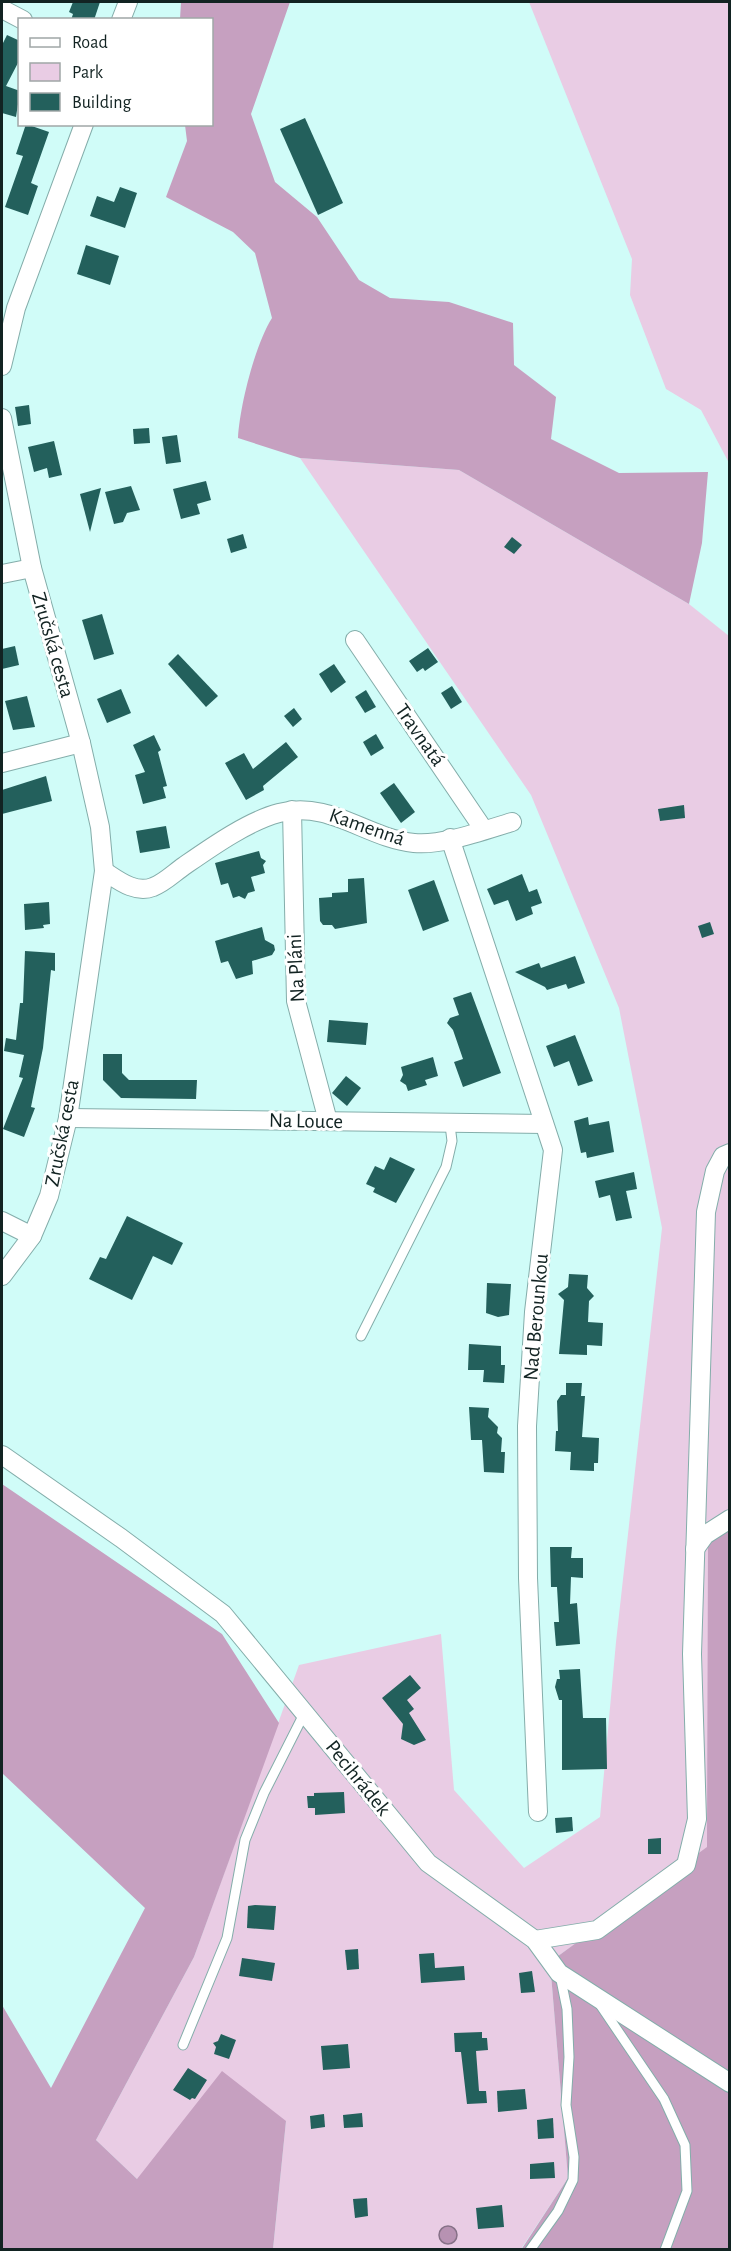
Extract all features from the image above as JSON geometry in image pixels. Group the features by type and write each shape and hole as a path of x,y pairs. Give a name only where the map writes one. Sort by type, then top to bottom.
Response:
{"street":[{"path":"123,18 128,2"},
{"path":"2,9 19,18"},
{"path":"2,366 9,304 83,126"},
{"name":"Zručská cesta","path":"2,418 32,568 81,743 100,827 104,871 68,1118 50,1196 32,1236 2,1276"},
{"path":"2,574 32,568"},
{"name":"Travnatá","path":"355,640 484,830"},
{"path":"2,763 81,743"},
{"path":"104,871 128,887 153,888 206,851 263,819 292,810"},
{"name":"Kamenná","path":"292,810 321,811 380,835 416,844 512,822"},
{"name":"Na Pláni","path":"292,810 296,1001 328,1121"},
{"name":"Nad Berounkou","path":"450,838 553,1150 534,1312 527,1426 528,1578 538,1812"},
{"name":"Na Louce","path":"68,1118 450,1125 544,1124"},
{"path":"535,1940 597,1930 686,1865 697,1819 692,1654 706,1212 715,1171 723,1156 729,1153"},
{"path":"2,1221 32,1236"},
{"name":"Pecihrádek","path":"2,1455 223,1614 428,1863 535,1940 559,1973 597,2000 729,2083"},
{"path":"695,1549 705,1535 729,1519"}],"lane":[{"path":"361,1336 446,1167 452,1141 450,1125"},
{"path":"183,2045 214,1975 227,1938 245,1840 264,1793 305,1712"},
{"path":"530,2250 558,2211 573,2180 574,2157 567,2105 569,2057 567,2009 559,1973"},
{"path":"597,2000 664,2099 685,2145 687,2191 665,2250"}],"green space":[{"path":"529,2 729,2 729,463 701,410 666,389 630,295 632,259"},
{"path":"300,458 459,470 689,604 729,636 730,1526 708,1540 708,1847 550,1962 568,2178 521,2249 273,2249 286,2121 137,2179 96,2140 194,1957 299,1665 441,1634 454,1790 524,1868 600,1817 616,1642 662,1228 619,1008 531,795"}],"shaded area":[{"path":"181,2 290,2 251,114 275,182 317,217 359,280 390,298 449,302 513,323 514,365 556,397 551,439 619,473 708,472 702,543 689,604 459,470 300,458 238,438 249,376 272,318 255,253 233,232 166,197 187,141 185,126 213,126 213,18 180,18"},
{"path":"2,1484 222,1634 279,1723 194,1957 96,2140 137,2179 222,2071 286,2121 273,2249 2,2249 2,2005 51,2088 145,1908 2,1773"},
{"path":"729,1526 729,2249 521,2250 568,2178 550,1962 707,1847 708,1540"},
{"path":"448,2226 454,2229 457,2235 454,2241 448,2244 442,2241 439,2235 442,2229"}],"building":[{"path":"73,2 100,2 95,18 72,18 73,14 69,12"},
{"path":"7,35 18,40 18,63 6,86 18,90 16,117 2,113 2,45"},
{"path":"305,118 343,203 318,215 280,129"},
{"path":"25,126 49,132 31,183 38,186 28,215 5,207 23,156 16,154"},
{"path":"120,187 137,193 125,228 90,216 97,196 114,202"},
{"path":"86,245 119,256 110,285 77,274"},
{"path":"29,405 31,424 18,426 15,407"},
{"path":"149,428 150,443 134,444 133,429"},
{"path":"177,435 181,462 166,464 162,437"},
{"path":"54,441 62,475 49,478 47,468 34,472 28,447"},
{"path":"206,481 211,500 197,504 200,514 181,519 173,489"},
{"path":"131,486 140,510 127,513 123,522 114,524 105,492"},
{"path":"101,488 90,532 80,494"},
{"path":"243,534 247,548 231,553 227,539"},
{"path":"512,537 522,545 514,554 504,547"},
{"path":"102,614 114,654 94,660 82,620"},
{"path":"15,646 19,665 2,669 2,649"},
{"path":"428,648 438,662 425,671 423,668 417,672 409,661"},
{"path":"178,654 218,696 206,707 168,664"},
{"path":"334,664 346,682 331,693 319,674"},
{"path":"452,686 462,702 451,709 441,693"},
{"path":"121,689 131,713 107,723 97,699"},
{"path":"366,690 376,707 365,713 355,697"},
{"path":"27,696 35,727 13,730 5,701"},
{"path":"294,708 302,719 293,727 284,716"},
{"path":"376,734 384,748 371,756 363,742"},
{"path":"154,735 161,750 158,752 167,786 163,787 166,798 143,804 135,775 145,772 133,745"},
{"path":"286,742 298,757 263,786 264,790 246,800 225,763 244,753 253,769"},
{"path":"46,776 52,801 2,814 2,790"},
{"path":"394,783 415,812 401,823 380,793"},
{"path":"684,805 685,818 660,821 658,809"},
{"path":"166,826 170,848 140,853 136,831"},
{"path":"259,851 261,858 266,861 263,865 265,873 251,877 255,891 248,893 245,899 239,896 233,898 228,883 221,885 215,863"},
{"path":"522,874 529,892 537,889 542,903 531,907 533,914 516,921 508,900 494,905 487,889"},
{"path":"364,878 367,923 335,929 332,925 323,925 320,921 319,898 332,897 332,893 348,892 348,879"},
{"path":"434,880 449,921 423,931 408,890"},
{"path":"49,902 50,924 43,925 44,928 25,930 24,904"},
{"path":"710,922 714,934 702,938 698,926"},
{"path":"262,927 265,940 274,945 275,950 272,955 252,961 253,974 236,979 228,961 221,963 215,941"},
{"path":"25,951 55,953 55,971 51,970 43,1048 31,1107 35,1108 24,1137 3,1129 23,1078 19,1077 24,1055 4,1051 6,1038 16,1040 20,1003 23,1003"},
{"path":"575,956 585,983 568,989 566,984 547,990 515,972 539,963 541,968"},
{"path":"471,992 501,1073 463,1087 454,1062 463,1059 453,1030 447,1023 450,1018 459,1015 453,998"},
{"path":"329,1020 368,1023 366,1045 327,1042"},
{"path":"575,1035 593,1081 578,1086 569,1061 554,1067 546,1046"},
{"path":"103,1054 122,1054 122,1073 129,1080 197,1080 196,1099 121,1098 103,1080"},
{"path":"433,1057 438,1076 425,1080 427,1085 408,1091 406,1085 400,1081 403,1075 401,1067"},
{"path":"346,1076 361,1088 347,1106 332,1093"},
{"path":"588,1117 589,1125 609,1121 614,1152 587,1158 586,1152 581,1153 574,1121"},
{"path":"390,1157 415,1169 396,1203 373,1192 375,1188 366,1184 375,1166 384,1170"},
{"path":"634,1172 637,1189 626,1191 632,1218 616,1221 610,1195 599,1198 595,1181"},
{"path":"127,1216 183,1243 172,1265 153,1256 132,1300 89,1279 100,1257 106,1259"},
{"path":"569,1274 588,1275 587,1288 594,1296 589,1301 588,1322 603,1323 602,1346 587,1345 587,1355 559,1354 564,1300 558,1294 568,1287"},
{"path":"487,1283 511,1284 509,1315 498,1317 486,1313"},
{"path":"469,1344 501,1346 501,1365 505,1365 504,1383 483,1382 484,1370 468,1370"},
{"path":"566,1383 582,1383 581,1396 585,1396 582,1437 599,1438 598,1463 594,1463 594,1471 570,1470 571,1452 555,1451 556,1431 558,1431 557,1401 561,1395 566,1395"},
{"path":"469,1407 489,1408 488,1417 498,1427 497,1433 502,1438 501,1452 505,1452 504,1473 484,1472 482,1440 471,1440"},
{"path":"550,1547 572,1547 571,1558 583,1558 583,1578 571,1577 570,1604 577,1603 580,1644 556,1646 554,1622 559,1622 557,1587 551,1587"},
{"path":"580,1669 583,1718 606,1718 607,1769 562,1770 562,1700 559,1700 555,1687 557,1679 560,1679 559,1670"},
{"path":"410,1675 421,1688 407,1700 414,1709 409,1713 426,1740 414,1745 401,1739 403,1724 382,1698"},
{"path":"344,1792 345,1813 315,1815 315,1808 308,1808 307,1796 314,1796 314,1793"},
{"path":"572,1817 573,1831 556,1833 555,1818"},
{"path":"661,1838 661,1854 648,1854 648,1839"},
{"path":"248,1906 276,1906 274,1930 247,1928"},
{"path":"358,1949 359,1969 347,1970 345,1950"},
{"path":"434,1953 435,1968 464,1966 465,1980 421,1983 419,1954"},
{"path":"242,1958 275,1963 272,1981 239,1976"},
{"path":"532,1971 535,1992 521,1993 519,1973"},
{"path":"482,2032 482,2038 487,2038 488,2050 476,2051 479,2091 486,2091 487,2103 467,2104 461,2052 455,2052 454,2033"},
{"path":"221,2034 236,2040 229,2059 214,2054 216,2047 213,2043 218,2041"},
{"path":"348,2044 350,2068 323,2070 321,2046"},
{"path":"188,2068 207,2080 195,2099 190,2100 173,2090"},
{"path":"525,2089 527,2109 498,2112 497,2091"},
{"path":"362,2113 363,2127 344,2128 343,2115"},
{"path":"324,2114 325,2127 311,2129 310,2116"},
{"path":"553,2118 554,2138 538,2139 537,2120"},
{"path":"554,2162 555,2178 530,2179 530,2164"},
{"path":"367,2198 368,2216 355,2218 353,2199"},
{"path":"502,2205 504,2227 478,2229 476,2208"}]}
